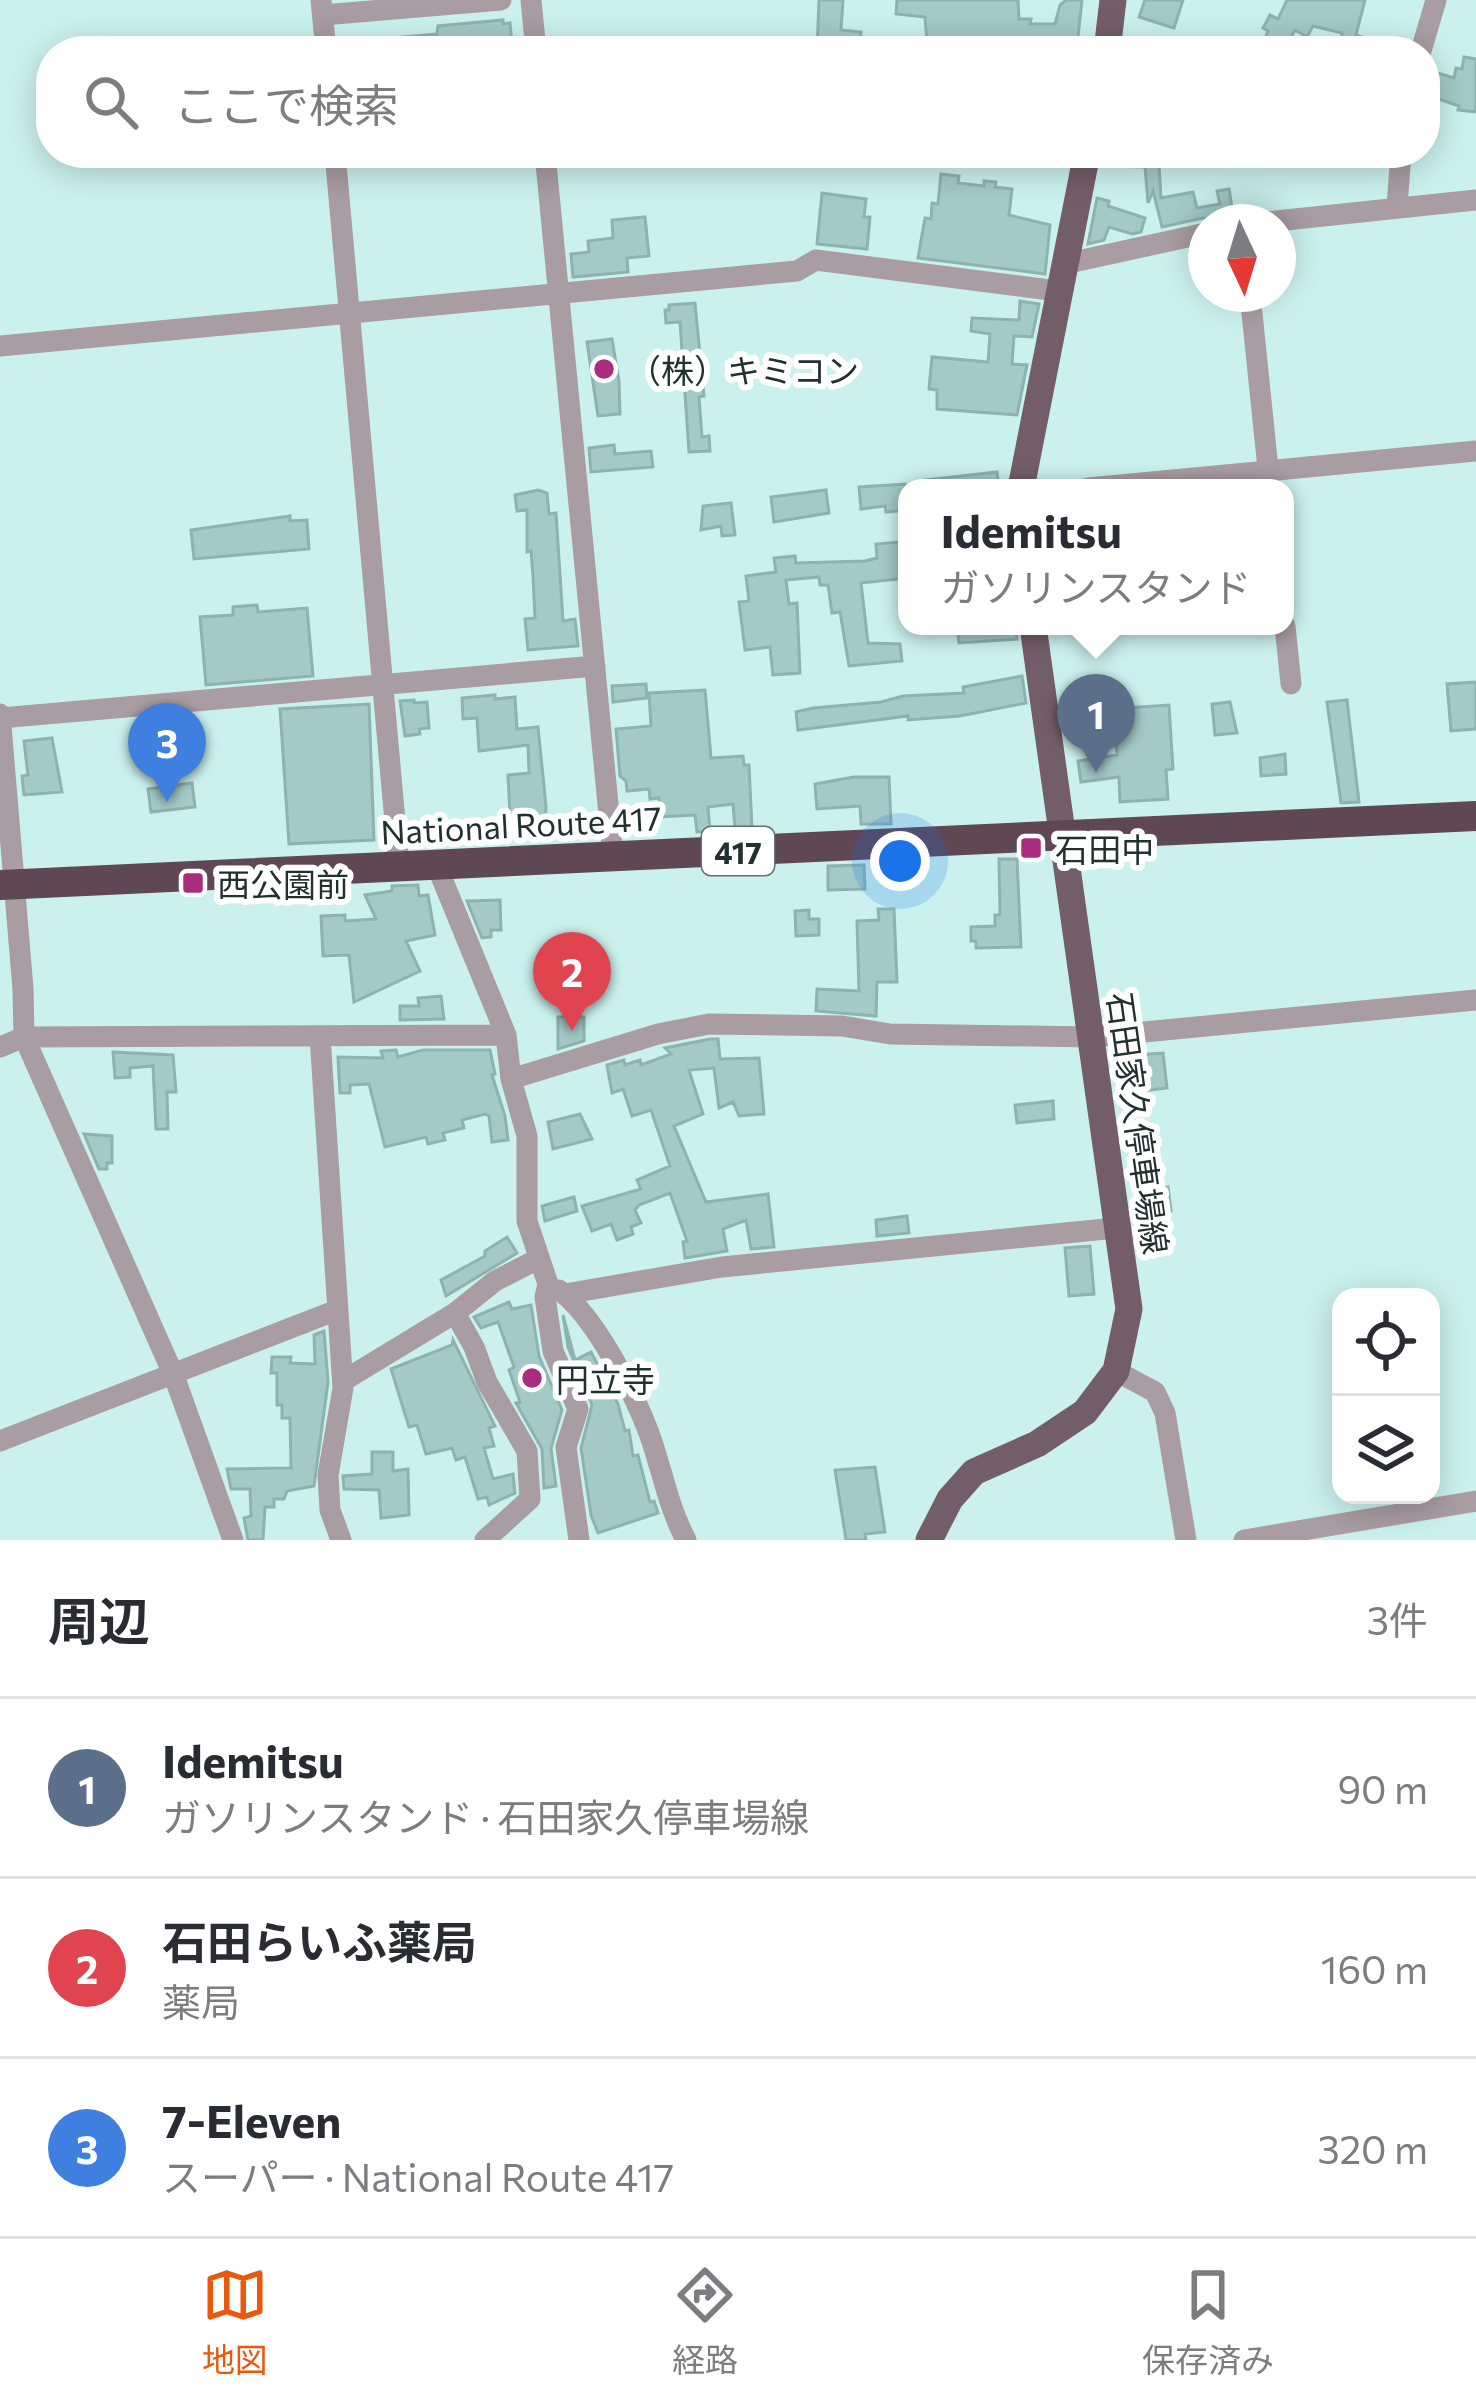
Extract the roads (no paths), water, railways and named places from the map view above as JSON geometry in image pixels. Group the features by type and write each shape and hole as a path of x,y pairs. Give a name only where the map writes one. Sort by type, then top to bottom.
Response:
{"highway":[{"name":"National Route 417","path":"7,884 1476,816"}],"main road":[{"path":"1109,36 1113,0"},
{"path":"1023,479 1084,168"},
{"name":"石田家久停車場線","path":"929,1540 963,1482 989,1463 1060,1431 1084,1412 1116,1371 1129,1310 1034,635"}],"street":[{"path":"322,8 501,0"},
{"path":"531,0 535,36"},
{"path":"1425,36 1436,0"},
{"path":"336,168 399,866"},
{"path":"546,168 613,856"},
{"path":"1397,206 1400,168"},
{"path":"1296,218 1476,200"},
{"path":"0,346 797,271 816,260 1061,277 1188,238"},
{"path":"1252,312 1269,479"},
{"path":"1276,479 1476,451"},
{"path":"1286,635 1291,684"},
{"path":"232,1540 174,1376 24,1037 7,884 0,716 385,687 595,665"},
{"path":"436,864 506,1035 511,1079 527,1136 527,1221 538,1259 557,1289 595,1331 642,1416 673,1516 686,1540"},
{"path":"511,1079 658,1034 709,1024 842,1026 890,1034 1092,1037 1476,1000"},
{"path":"0,1047 24,1037 506,1035"},
{"path":"320,1036 343,1382 328,1475 330,1510 341,1540"},
{"path":"579,1540 566,1447 578,1409 553,1351 545,1297 557,1289 722,1267 1116,1228"},
{"path":"343,1382 455,1313 495,1281 538,1259"},
{"path":"0,1442 337,1310"},
{"path":"455,1313 527,1451 530,1471 530,1499 484,1540"},
{"path":"1116,1371 1155,1392 1165,1413 1186,1540"},
{"path":"1244,1540 1476,1501"}],"place":[{"name":"（株）キミコン","path":"604,369"},
{"name":"Idemitsu","path":"1096,773"},
{"name":"7-Eleven","path":"167,802"},
{"name":"石田中","path":"1031,848"},
{"name":"西公園前","path":"193,883"},
{"name":"石田らいふ薬局","path":"572,1031"},
{"name":"円立寺","path":"532,1378"}]}
